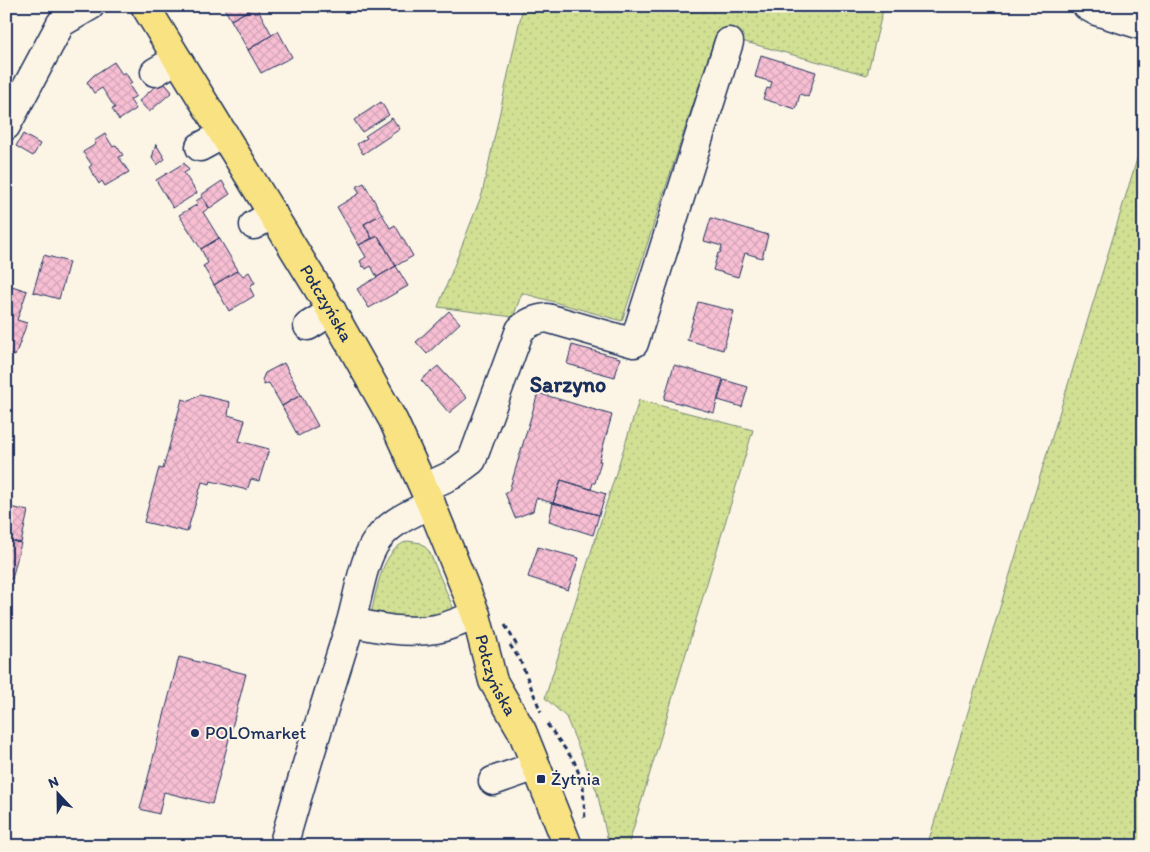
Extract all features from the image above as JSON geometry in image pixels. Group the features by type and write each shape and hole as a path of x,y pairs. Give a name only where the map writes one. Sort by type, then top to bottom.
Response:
{"main road":[{"name":"Połczyńska","path":"145,6 166,66 263,220 332,311 380,396 428,496 476,615 491,675 536,721 536,766 568,846"}],"street":[{"path":"6,126 61,23 90,6"},
{"path":"1087,6 1096,11 1144,26"},
{"path":"283,846 370,555 377,540 388,528 472,460 520,330 526,324 536,319 547,318 634,343 729,42"},
{"path":"308,326 332,311"},
{"path":"351,622 381,628 428,630 451,625 476,615"},
{"path":"493,782 536,766"}],"path":[{"path":"515,652 520,660 536,721 574,761 583,784 585,824"}],"green space":[{"path":"523,6 884,6 867,75 716,34 622,321 522,293 513,317 438,307 482,194"},
{"path":"1144,136 1144,846 927,846"},
{"path":"639,400 753,430 628,846 609,846 597,792 566,717 545,698"},
{"path":"408,541 421,543 429,551 455,612 427,619 371,614 378,583 386,562 399,546"}],"building":[{"path":"223,6 252,6 253,8 231,20"},
{"path":"256,6 272,35 248,50 231,20"},
{"path":"278,31 292,57 261,73 248,50"},
{"path":"761,55 816,72 808,97 800,94 796,109 763,99 767,88 770,89 772,82 755,77"},
{"path":"114,62 122,74 125,72 132,83 129,85 136,96 130,100 136,109 119,120 112,109 115,108 102,88 94,93 87,82"},
{"path":"162,80 172,92 149,112 139,101"},
{"path":"381,102 389,115 362,132 354,120"},
{"path":"392,118 400,129 363,154 357,144 367,138 365,136"},
{"path":"23,134 40,144 33,156 16,146"},
{"path":"105,134 113,147 116,145 123,155 119,157 129,172 105,186 102,181 99,184 89,167 92,165 83,152 96,144 94,141"},
{"path":"156,144 165,159 157,165 152,158"},
{"path":"184,163 189,170 184,173 197,193 173,208 156,180"},
{"path":"222,181 230,194 210,208 201,195"},
{"path":"364,183 382,214 364,224 372,238 359,245 337,207 360,193 356,187"},
{"path":"202,197 209,208 203,212 219,238 201,249 179,215 198,204 196,201"},
{"path":"382,214 390,228 395,225 413,256 396,266 378,236 372,239 364,224"},
{"path":"711,218 768,235 762,258 745,253 738,277 713,270 722,246 704,241"},
{"path":"378,236 396,266 377,277 371,266 366,269 363,267 360,261 366,257 359,245"},
{"path":"219,238 238,270 214,285 203,266 208,263 201,249"},
{"path":"44,255 69,262 59,299 33,292"},
{"path":"396,266 408,286 369,308 357,289"},
{"path":"238,270 243,276 249,272 255,283 250,288 254,296 229,311 214,285"},
{"path":"6,284 27,291 17,320 27,323 15,356 6,353"},
{"path":"698,302 734,311 723,350 687,340"},
{"path":"449,311 460,323 427,354 416,342"},
{"path":"572,345 620,358 615,377 567,364"},
{"path":"284,363 301,395 282,406 269,383 264,385 262,380 265,373"},
{"path":"674,365 723,379 714,413 664,399"},
{"path":"438,366 467,398 449,413 421,380"},
{"path":"724,380 748,387 742,407 718,400"},
{"path":"538,393 612,415 595,483 593,483 591,489 561,480 553,503 536,498 533,511 515,518 505,493 509,491"},
{"path":"200,395 230,402 228,415 245,420 239,441 269,449 259,481 251,479 247,490 211,481 210,484 202,482 187,532 144,522 159,468 163,469 182,399 189,401"},
{"path":"301,395 318,426 298,436 282,406"},
{"path":"561,480 606,494 599,515 553,503"},
{"path":"553,503 599,515 593,535 549,521"},
{"path":"6,506 28,511 21,543 6,540"},
{"path":"6,540 21,543 12,579 6,578"},
{"path":"538,547 579,558 568,590 528,577"},
{"name":"POLOmarket","path":"179,657 246,674 212,804 164,792 159,814 140,809"}],"place":[{"name":"POLOmarket","path":"195,733"},
{"name":"Żytnia","path":"541,779"}],"district":[{"name":"Sarzyno","path":"568,384"}]}
